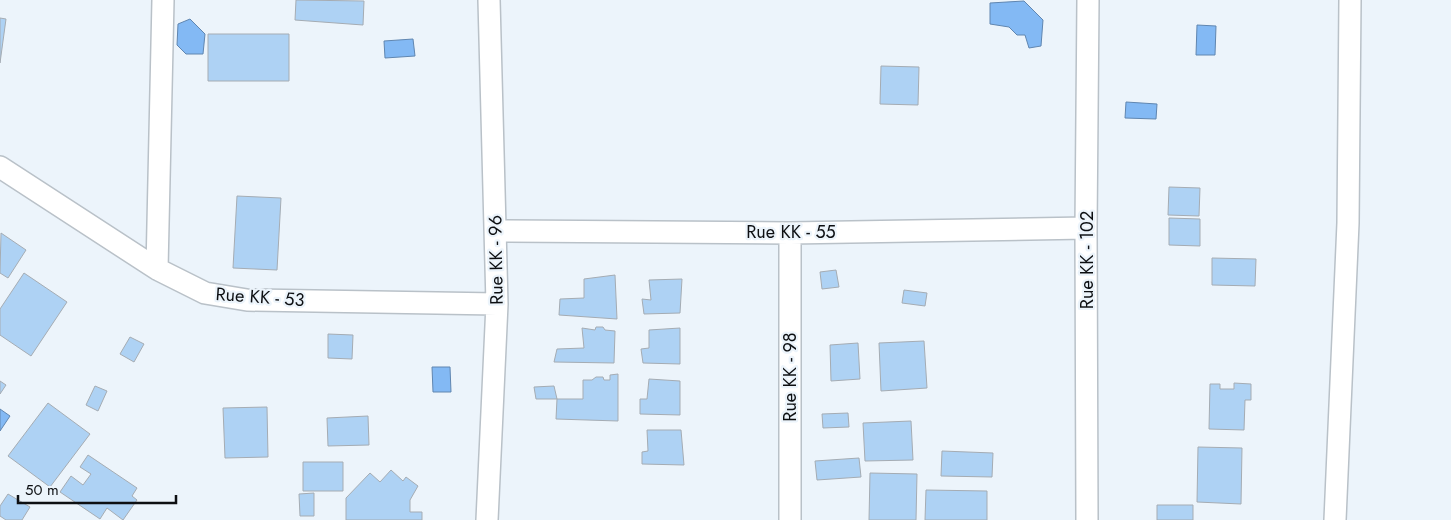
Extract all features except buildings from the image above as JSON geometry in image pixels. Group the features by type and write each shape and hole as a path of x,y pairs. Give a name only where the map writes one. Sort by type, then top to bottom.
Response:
{"street":[{"path":"157,269 163,0"},
{"name":"Rue KK - 96","path":"487,520 497,304 489,0"},
{"name":"Rue KK - 102","path":"1087,520 1086,228 1088,0"},
{"path":"1335,520 1348,223 1350,0"},
{"name":"Rue KK - 53","path":"0,168 157,269 205,293 247,300 497,304"},
{"name":"Rue KK - 55","path":"496,230 790,233 1086,228"},
{"name":"Rue KK - 98","path":"790,233 790,520"}],"water":[{"path":"1024,1 1043,20 1041,46 1029,48 1025,35 1017,35 1009,27 990,24 990,3"},
{"path":"190,19 205,34 203,54 186,54 177,45 178,24"},
{"path":"1197,25 1216,26 1215,55 1196,55"},
{"path":"413,39 415,56 385,58 384,41"},
{"path":"1126,102 1157,104 1156,119 1125,118"},
{"path":"432,367 450,367 451,392 433,392"},
{"path":"0,409 10,416 0,431"}]}
